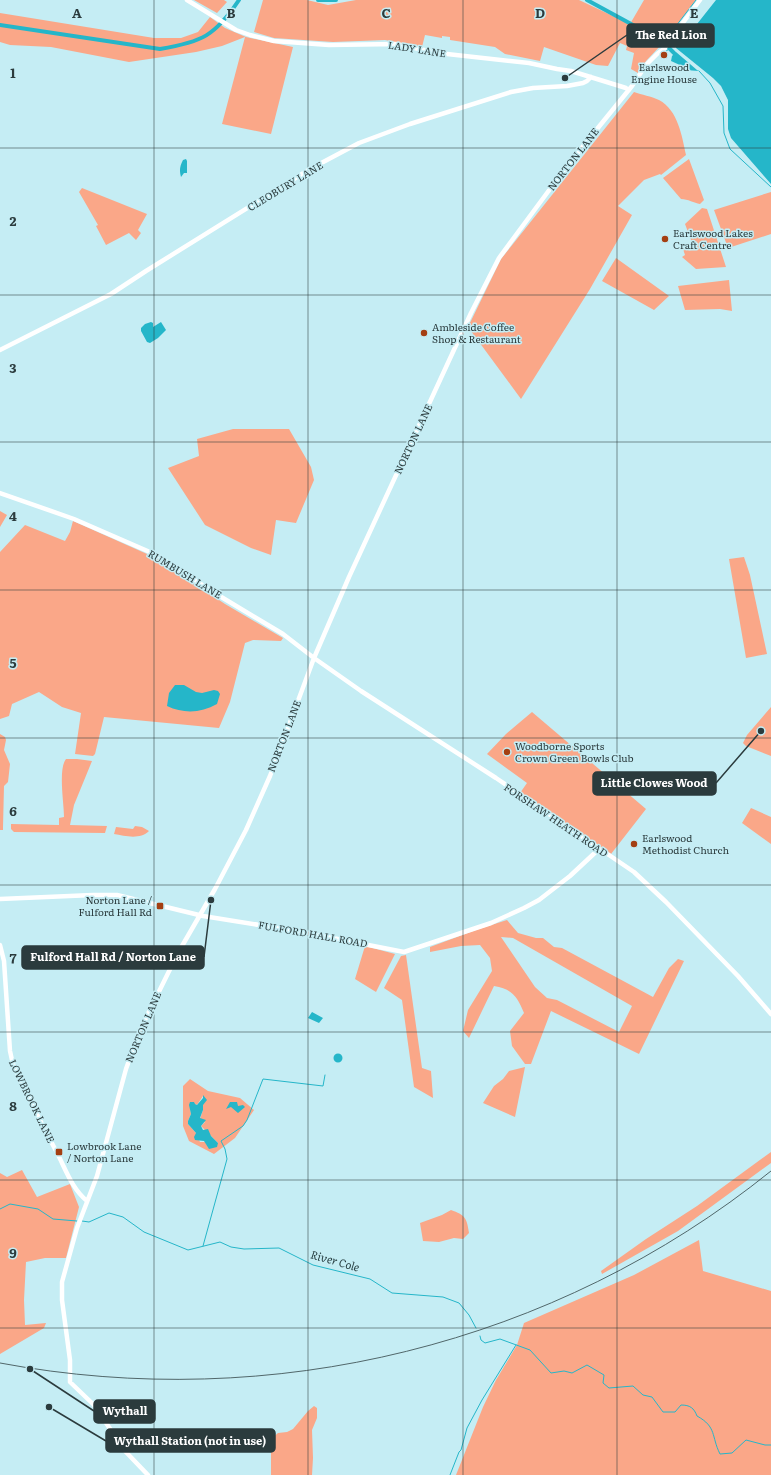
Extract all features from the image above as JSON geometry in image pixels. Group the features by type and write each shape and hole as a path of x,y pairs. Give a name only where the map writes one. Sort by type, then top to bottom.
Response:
{"street":[{"name":"LADY LANE","path":"187,0 225,24 250,35 274,41 329,45 396,44 438,53 529,64 570,71 629,90"},
{"name":"NORTON LANE","path":"148,1475 125,1451 94,1405 72,1384 62,1291 63,1278 78,1225 97,1176 126,1069 138,1037 163,981 238,846 257,805 314,658 367,537 482,290 499,258 567,166 629,90 646,65 665,48 700,0"},
{"name":"CLEOBURY LANE","path":"0,350 111,294 310,169 359,144 410,124 511,92 533,88 566,86 583,83 591,77"},
{"name":"RUMBUSH LANE","path":"0,493 74,519 159,556 213,592 284,634 314,658"},
{"name":"FORSHAW HEATH ROAD","path":"314,658 360,691 496,778 634,872 666,902 738,976 771,1014"},
{"name":"FULFORD HALL ROAD","path":"0,899 117,895 200,915 297,931 404,952 491,923 524,908 539,900 570,876 599,849"},
{"name":"LOWBROOK LANE","path":"0,945 4,961 10,1051 13,1064 38,1118 60,1158 72,1184 87,1201"}],"shaded area":[{"path":"194,0 224,0 227,2 217,13"},
{"path":"263,0 307,0 328,5 356,0 579,0 630,24 644,0 696,0 663,43 646,61 638,73 631,69 634,53 626,50 627,46 620,43 608,66 596,65 544,47 540,61 505,54 495,47 450,40 450,37 442,36 442,38 425,35 422,47 385,40 333,42 274,38 254,32"},
{"path":"0,13 154,38 181,38 198,32 210,17 225,28 246,37 293,47 271,134 222,124 245,37 222,46 196,52 129,62 51,47 10,45 0,42"},
{"path":"634,92 653,97 665,104 671,110 678,124 686,155 661,175 660,174 644,180 618,206 632,215 590,289 521,399 468,327 501,259"},
{"path":"689,159 704,200 700,204 681,199 663,178"},
{"path":"82,188 147,214 138,230 141,233 136,240 129,233 106,245 96,226 98,225 79,192"},
{"path":"771,192 771,234 728,248 714,210"},
{"path":"702,208 707,209 726,267 696,269 682,257 685,255 683,249 693,245 685,224"},
{"path":"616,258 669,296 654,310 602,281"},
{"path":"729,280 732,311 720,309 685,310 678,286"},
{"path":"233,429 289,429 311,467 314,480 296,523 276,520 271,555 251,548 205,525 168,468 199,456 197,439"},
{"path":"0,511 7,515 0,527"},
{"path":"73,521 156,558 225,604 283,638 281,641 253,640 245,643 230,702 219,728 104,717 95,754 93,756 75,754 81,713 62,707 39,692 12,704 9,716 0,719 0,552 25,525 65,541 70,532"},
{"path":"744,557 750,575 767,654 746,658 729,559"},
{"path":"771,707 771,756 746,746 743,743 747,735"},
{"path":"532,712 646,809 611,854 520,793 527,783 487,754 506,734"},
{"path":"0,734 5,737 6,740 4,750 10,764 8,782 4,786 3,830 0,830"},
{"path":"66,759 92,761 74,805 70,825 107,826 105,833 14,832 11,829 11,824 59,825 59,818 64,817 62,770"},
{"path":"751,808 771,817 771,844 742,823"},
{"path":"135,826 142,827 149,831 141,836 114,834 116,827 133,829"},
{"path":"507,920 518,933 536,938 543,938 554,947 562,948 653,997 669,968 678,959 684,961 639,1054 551,1011 531,1064 525,1064 512,1046 510,1031 524,1013 519,1002 510,991 494,986 469,1038 463,1031 468,1010 492,971 490,958 480,945 461,946 430,952 430,947","holes":["501,937 513,938 632,1006 619,1032 557,1000 547,998 535,987"]},
{"path":"365,946 395,954 376,992 355,979"},
{"path":"406,955 422,1068 431,1071 433,1098 414,1087 402,1000 384,988 401,956"},
{"path":"525,1067 515,1117 483,1103 494,1086 503,1079 509,1071"},
{"path":"190,1079 208,1091 240,1098 254,1110 235,1138 214,1154 189,1141 183,1126 183,1086","holes":["203,1096 203,1110 200,1119 205,1122 201,1126 218,1143 207,1145 205,1142 200,1142 196,1133 188,1124 191,1114 190,1108 195,1104 197,1105"]},
{"path":"771,1152 771,1163 678,1231 602,1274 601,1271 646,1239 697,1206"},
{"path":"22,1170 37,1197 70,1184 79,1207 66,1258 45,1258 26,1262 24,1300 25,1325 46,1323 44,1328 0,1354 0,1173 7,1177"},
{"path":"451,1210 466,1220 469,1233 463,1239 454,1238 439,1242 423,1241 420,1223"},
{"path":"699,1240 703,1271 771,1291 771,1475 456,1475 483,1407 496,1380 517,1345 524,1323 634,1275"},
{"path":"314,1406 317,1408 317,1418 312,1430 312,1475 271,1475 271,1439 278,1433 287,1432 293,1429"}],"water":[{"path":"716,0 771,0 771,184 731,138 728,129 728,100 721,86 676,48 676,44 697,24"},
{"path":"676,52 699,71 685,70 682,66 671,61 672,56"},
{"path":"186,159 187,173 184,173 181,177 181,166 183,160"},
{"path":"151,322 153,323 153,327 161,322 166,330 150,343 147,342 141,328 145,324"},
{"path":"175,685 184,685 196,692 202,693 214,690 218,691 220,694 217,704 199,711 173,709 167,706 169,693"},
{"path":"312,1012 323,1018 319,1023 308,1018"},
{"path":"336,1054 340,1054 342,1058 340,1062 336,1062 334,1060 334,1056"},
{"path":"203,1095 207,1100 203,1105 200,1118 206,1120 201,1126 203,1130 208,1129 211,1136 218,1143 217,1147 209,1149 204,1141 195,1140 194,1137 196,1133 188,1124 191,1114 189,1105 190,1102 194,1102 197,1105 203,1098"},
{"path":"230,1102 237,1102 238,1106 243,1105 245,1107 238,1113 231,1107 226,1109"}],"waterway":[{"path":"0,25 160,49 197,40 206,35 222,22 239,0"},
{"path":"318,0 336,0"},
{"path":"587,0 644,31 664,44"},
{"path":"663,43 696,0"},
{"path":"669,48 674,53"},
{"path":"665,52 669,49"},
{"path":"699,71 710,83 723,106 724,133 730,149 771,187"},
{"path":"203,1246 227,1159 225,1149 221,1141 243,1126 247,1120 263,1079 323,1086 325,1075"},
{"name":"River Cole","path":"0,1209 10,1204 38,1209 53,1219 77,1221"},
{"name":"River Cole","path":"82,1221 89,1222 109,1213 123,1217 144,1232 188,1250 220,1242 231,1247 244,1249 279,1248 313,1265 370,1279 392,1293 443,1297 459,1303 469,1315 476,1328"},
{"name":"River Cole","path":"480,1336 481,1340 485,1343 500,1339 530,1350 551,1373 564,1371 572,1373 587,1365 604,1375 603,1383 609,1388 633,1386 643,1395 652,1397 663,1412 675,1412 681,1405 689,1406 693,1409 697,1416 711,1428 720,1454 732,1453 746,1440 771,1445"},
{"path":"450,1475 461,1450 467,1428 482,1400 516,1345"}],"railway":[{"path":"0,1363 102,1377 205,1379 307,1371 406,1351 504,1322 598,1282 687,1231 771,1171"}],"place":[{"name":"Earlswood Engine House","path":"664,55"},
{"name":"The Red Lion","path":"565,78"},
{"name":"Earlswood Lakes Craft Centre","path":"665,239"},
{"name":"Ambleside Coffee Shop & Restaurant","path":"424,333"},
{"name":"Little Clowes Wood","path":"761,731"},
{"name":"Woodborne Sports Crown Green Bowls Club","path":"507,752"},
{"name":"Earlswood Methodist Church","path":"634,844"},
{"name":"Fulford Hall Rd / Norton Lane","path":"211,900"},
{"name":"Norton Lane / Fulford Hall Rd","path":"160,906"},
{"name":"Lowbrook Lane / Norton Lane","path":"59,1152"},
{"name":"Wythall","path":"30,1369"},
{"name":"Wythall Station (not in use)","path":"49,1407"}]}
